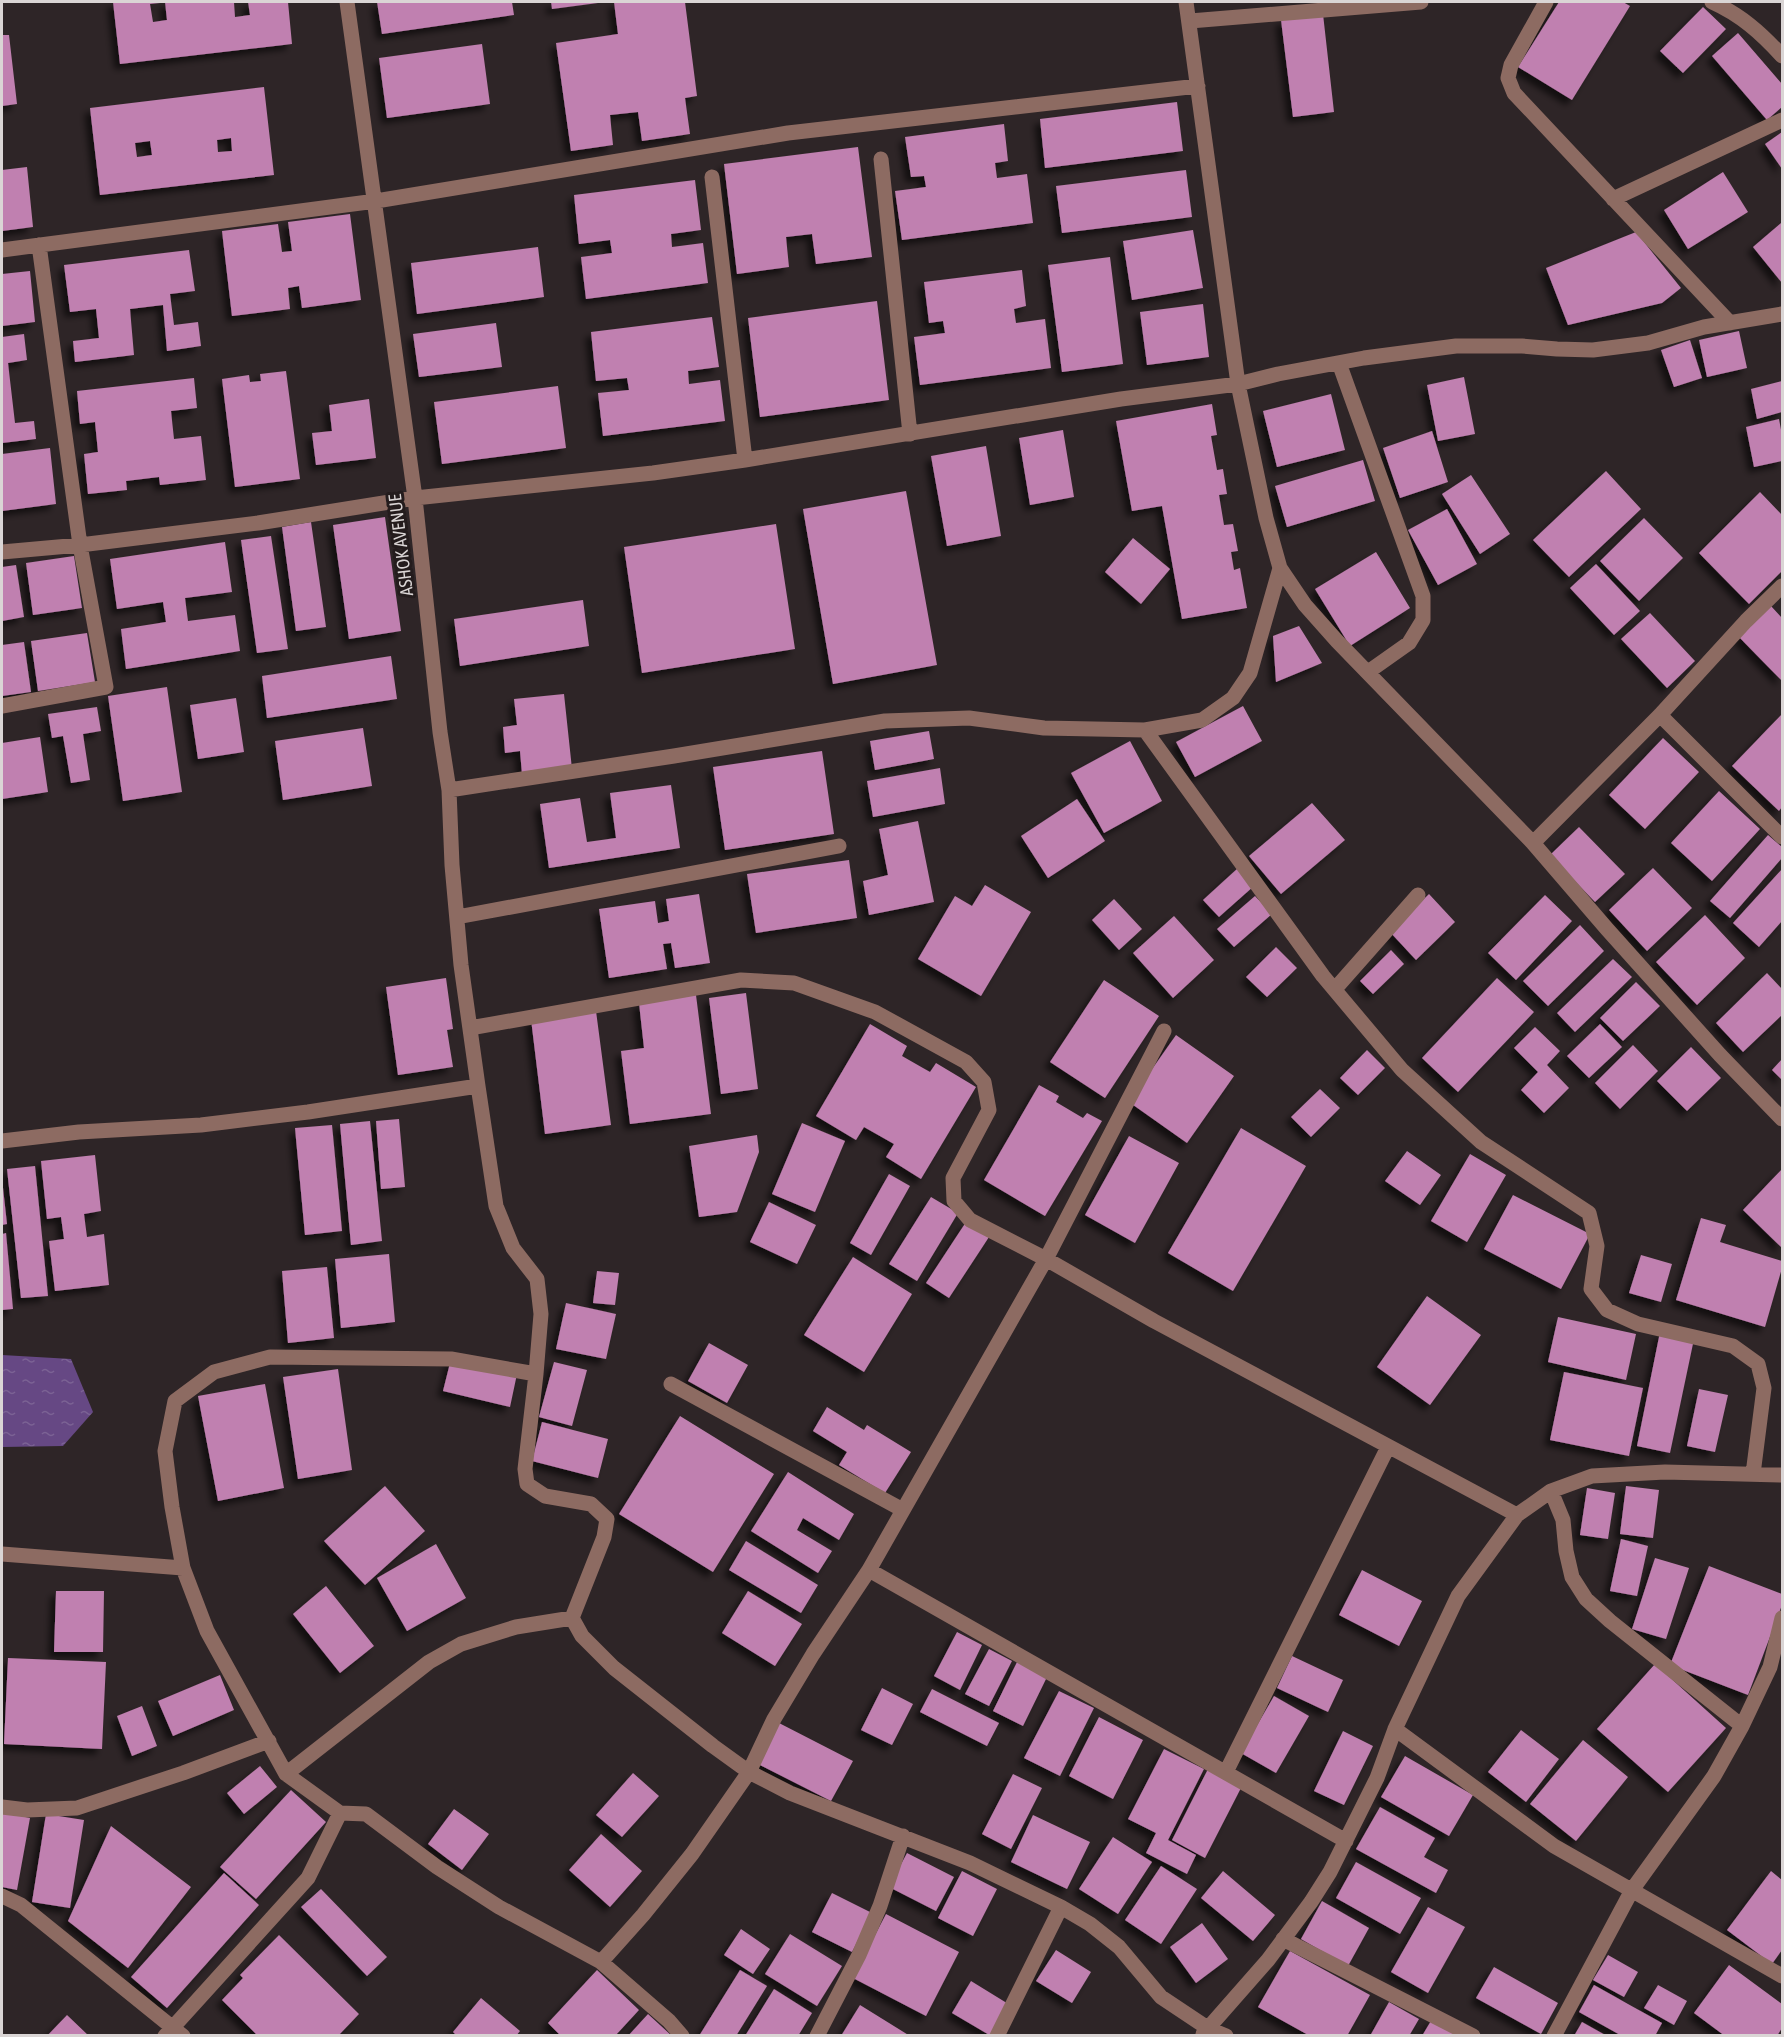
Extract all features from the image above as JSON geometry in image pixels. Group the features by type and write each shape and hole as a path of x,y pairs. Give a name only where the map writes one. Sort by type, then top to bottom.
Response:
{"street":[{"name":"ASHOK AVENUE","path":"347,2 416,498 440,732 449,790 457,917 478,1086 496,1206 513,1248 537,1279 542,1314 525,1469 527,1484 545,1496 591,1504 607,1519 604,1537 572,1618"},
{"path":"1186,2 1238,384 1266,518 1280,568 1305,605 1337,641 1533,843 1607,929 1782,1119"},
{"path":"1190,21 1421,2"},
{"path":"1546,2 1511,65 1508,78 1514,93 1730,323"},
{"path":"1712,2 1733,12 1767,39 1782,56"},
{"path":"2,250 376,201 788,133 1198,86"},
{"path":"1613,199 1782,120"},
{"path":"881,159 910,434"},
{"path":"712,177 745,460"},
{"path":"2,706 106,687 80,545 39,245"},
{"path":"2,552 80,545 258,523 416,498 653,473 745,460 1121,399 1238,384 1339,363 1456,346 1522,346 1557,350 1593,350 1648,343 1704,327 1782,314"},
{"path":"1339,363 1424,596 1423,620 1409,643 1368,672"},
{"path":"449,790 885,721 969,718 1044,728 1145,730 1202,720 1233,698 1250,673 1280,568"},
{"path":"1533,843 1782,586"},
{"path":"1659,715 1782,837"},
{"path":"1145,730 1335,989 1402,1071 1481,1142 1589,1213 1597,1246 1591,1289 1607,1310 1638,1324 1733,1346 1758,1364 1764,1388 1753,1474"},
{"path":"457,917 838,846"},
{"path":"1335,989 1418,895"},
{"path":"470,1028 741,980 794,983 875,1012 966,1062 984,1082 989,1110 953,1178 954,1201 970,1220 1046,1259 1154,1322 1516,1515"},
{"path":"601,1962 643,1915 692,1854 749,1772 774,1719 813,1654 869,1570 1046,1259 1164,1031"},
{"path":"2,1141 79,1132 201,1125 308,1112 478,1086"},
{"path":"536,1374 451,1359 380,1357 270,1357 214,1372 175,1401 165,1451 183,1568 207,1631 286,1774 340,1813 366,1814 437,1867 499,1907 601,1962 669,2021 682,2036"},
{"path":"671,1384 903,1510"},
{"path":"1226,1773 1388,1447"},
{"path":"1205,2032 1268,1960 1326,1880 1377,1778 1395,1730 1458,1596 1516,1515 1551,1491 1592,1476 1665,1472 1782,1475"},
{"path":"1551,1491 1563,1520 1566,1551 1572,1577 1586,1599 1610,1622 1742,1726"},
{"path":"2,1554 183,1568"},
{"path":"869,1570 1347,1841"},
{"path":"286,1774 429,1662 461,1644 516,1627 572,1618 582,1636 614,1668 749,1772 790,1793 845,1816 970,1863 1062,1907 1090,1924 1119,1947 1161,1997 1205,2032 1226,2036"},
{"path":"1554,2036 1632,1890 1714,1776 1742,1726 1770,1667 1782,1618"},
{"path":"1395,1730 1554,1846 1782,1976"},
{"path":"2,1807 27,1810 77,1808 183,1773 269,1741"},
{"path":"2,1896 21,1905 174,2032 308,1878 340,1813"},
{"path":"817,2036 859,1955 880,1906 903,1836"},
{"path":"998,2036 1062,1907"},
{"path":"1283,1939 1473,2036"}],"water":[{"path":"2,1355 71,1359 93,1412 63,1446 2,1447"}],"building":[{"path":"113,2 160,2 150,4 153,22 167,20 165,2 234,2 235,17 250,15 248,2 288,2 292,44 120,64"},
{"path":"377,2 512,2 514,15 382,34"},
{"path":"551,2 598,2 598,3 552,9"},
{"path":"614,2 685,2 697,96 685,98 690,134 642,141 638,112 610,115 613,145 571,151 556,43 618,34"},
{"path":"1559,2 1623,2 1630,6 1572,100 1518,67"},
{"path":"1703,7 1726,29 1683,73 1660,51"},
{"path":"1323,14 1334,112 1293,117 1281,20"},
{"path":"1738,33 1782,84 1782,107 1767,120 1712,56"},
{"path":"2,35 9,35 17,104 2,106"},
{"path":"482,44 490,104 387,118 379,58"},
{"path":"264,87 274,175 100,195 90,108","holes":["231,138 232,151 218,152 217,140","150,141 152,155 137,157 135,143"]},
{"path":"1177,102 1183,151 1045,168 1040,119"},
{"path":"1004,124 1008,161 995,163 997,178 1027,174 1033,223 902,240 895,191 926,187 924,176 911,177 905,137"},
{"path":"1782,132 1782,169 1765,144"},
{"path":"858,147 872,257 816,264 812,234 786,237 789,267 737,274 724,164"},
{"path":"27,167 33,227 2,231 2,170"},
{"path":"1186,170 1192,217 1062,233 1056,186"},
{"path":"1723,172 1748,212 1688,249 1664,210"},
{"path":"695,180 701,230 671,234 672,247 703,243 708,283 586,299 581,257 612,253 610,240 579,244 574,195"},
{"path":"350,214 361,300 302,308 299,286 288,288 290,309 232,316 222,231 278,224 282,252 292,251 288,222"},
{"path":"1781,223 1782,225 1782,283 1753,247"},
{"path":"1193,230 1203,288 1132,300 1123,241"},
{"path":"1636,232 1681,288 1662,303 1568,325 1546,268"},
{"path":"538,247 544,297 417,314 411,263"},
{"path":"189,250 195,291 170,294 174,325 198,322 201,346 167,351 163,305 130,309 134,355 75,362 73,341 99,338 96,309 70,312 64,265"},
{"path":"1110,257 1123,364 1062,372 1048,265"},
{"path":"1022,270 1026,306 1014,309 1016,323 1045,319 1051,368 920,385 914,337 945,333 943,321 929,323 924,282"},
{"path":"30,271 35,322 2,326 2,274"},
{"path":"877,301 889,400 760,417 748,318"},
{"path":"1203,304 1209,357 1147,365 1140,312"},
{"path":"712,317 719,367 688,371 689,384 720,380 725,421 603,436 598,393 629,390 627,378 596,381 591,332"},
{"path":"496,323 502,367 419,377 413,334"},
{"path":"1739,331 1747,368 1707,377 1699,340"},
{"path":"24,334 27,360 8,363 15,423 34,421 36,439 2,443 2,337"},
{"path":"1690,340 1702,378 1674,387 1661,350"},
{"path":"286,371 300,479 235,487 222,379 249,375 250,382 261,381 260,374"},
{"path":"1464,377 1475,434 1438,441 1427,385"},
{"path":"194,378 197,408 171,411 174,439 201,436 206,480 160,485 159,477 126,481 127,490 88,494 84,454 98,452 95,422 80,424 77,391"},
{"path":"1782,381 1782,412 1757,419 1751,389"},
{"path":"558,386 566,448 442,464 434,402"},
{"path":"1331,394 1345,450 1277,467 1263,411"},
{"path":"369,399 376,458 316,465 312,433 332,431 329,405"},
{"path":"1212,404 1217,435 1211,436 1217,470 1223,469 1227,494 1219,495 1224,525 1233,524 1238,551 1231,552 1234,570 1240,568 1247,608 1182,619 1162,506 1132,511 1116,421"},
{"path":"1779,419 1782,435 1782,461 1754,467 1746,427"},
{"path":"1063,430 1074,497 1030,505 1019,438"},
{"path":"1432,431 1448,482 1400,498 1383,448"},
{"path":"986,446 1001,536 947,546 931,456"},
{"path":"50,448 56,504 2,511 2,454"},
{"path":"1363,460 1375,501 1287,527 1275,486"},
{"path":"1606,471 1641,509 1569,577 1533,540"},
{"path":"1471,475 1510,534 1480,554 1442,494"},
{"path":"906,491 937,665 833,684 803,509"},
{"path":"1760,492 1782,515 1782,571 1749,604 1699,553"},
{"path":"1447,509 1477,564 1438,585 1408,530"},
{"path":"385,517 401,631 349,639 333,525"},
{"path":"1644,518 1683,558 1639,601 1600,561"},
{"path":"311,522 326,627 296,631 282,527"},
{"path":"776,524 795,649 642,673 624,547"},
{"path":"271,536 288,649 257,653 241,540"},
{"path":"1133,538 1170,569 1141,604 1105,572"},
{"path":"225,542 232,592 185,598 188,621 235,615 240,651 126,669 121,629 166,622 163,602 117,609 110,559"},
{"path":"1376,552 1410,608 1350,646 1315,589"},
{"path":"74,556 82,608 33,615 26,563"},
{"path":"1596,564 1640,611 1614,635 1570,588"},
{"path":"16,565 24,617 2,621 2,567"},
{"path":"583,600 589,646 460,666 454,619"},
{"path":"1771,606 1782,618 1782,681 1739,637"},
{"path":"1650,613 1695,661 1667,688 1621,639"},
{"path":"1299,626 1322,663 1276,682 1273,636"},
{"path":"87,633 95,682 38,691 31,641"},
{"path":"24,642 31,692 2,696 2,645"},
{"path":"391,656 397,699 267,718 262,676"},
{"path":"167,687 182,792 123,801 108,696"},
{"path":"564,694 572,769 522,774 520,751 505,753 503,727 517,725 514,699"},
{"path":"236,698 244,752 198,759 190,705"},
{"path":"1243,706 1262,741 1195,777 1176,742"},
{"path":"97,707 101,731 83,734 90,780 71,783 63,736 52,738 48,714"},
{"path":"1782,714 1782,807 1779,811 1732,766"},
{"path":"363,728 372,786 283,800 275,741"},
{"path":"929,731 934,759 875,770 870,741"},
{"path":"40,737 48,792 2,799 2,743"},
{"path":"1663,738 1699,772 1645,829 1609,795"},
{"path":"1130,741 1162,801 1104,833 1071,773"},
{"path":"822,751 834,834 725,850 713,767"},
{"path":"940,768 945,804 873,817 867,781"},
{"path":"671,785 680,848 549,868 540,804 580,798 587,842 616,838 610,793"},
{"path":"1719,791 1760,829 1712,881 1671,843"},
{"path":"1077,799 1105,841 1048,878 1021,836"},
{"path":"1312,803 1345,840 1281,894 1249,856"},
{"path":"918,821 934,902 869,915 863,881 888,875 879,829"},
{"path":"1579,827 1625,874 1595,902 1550,855"},
{"path":"1768,835 1782,847 1782,858 1730,918 1710,901"},
{"path":"849,860 857,918 756,933 747,874"},
{"path":"1238,868 1254,886 1219,917 1203,900"},
{"path":"1653,868 1692,908 1647,951 1609,910"},
{"path":"1782,869 1782,921 1759,947 1733,923"},
{"path":"985,885 1031,912 981,996 918,959 955,896 972,906"},
{"path":"699,894 710,963 675,968 671,943 663,944 667,969 609,978 599,909 655,901 658,923 669,921 666,899"},
{"path":"1429,894 1455,922 1416,960 1390,932"},
{"path":"1545,895 1572,921 1516,980 1488,953"},
{"path":"1255,896 1272,914 1234,947 1217,929"},
{"path":"1114,899 1142,929 1119,950 1092,920"},
{"path":"1705,915 1745,958 1697,1005 1656,962"},
{"path":"1174,916 1214,960 1173,998 1133,953"},
{"path":"1580,925 1604,951 1548,1006 1523,981"},
{"path":"1276,947 1297,968 1267,997 1246,977"},
{"path":"1391,950 1404,964 1373,994 1360,981"},
{"path":"1613,959 1632,977 1575,1032 1557,1013"},
{"path":"1767,973 1782,989 1782,1015 1743,1052 1716,1023"},
{"path":"446,978 453,1029 447,1030 453,1067 398,1075 386,987"},
{"path":"1497,978 1534,1012 1458,1092 1422,1058"},
{"path":"1104,980 1159,1016 1105,1098 1050,1062"},
{"path":"1636,982 1660,1006 1623,1041 1600,1018"},
{"path":"746,993 758,1089 721,1094 709,998"},
{"path":"696,995 711,1114 630,1124 621,1051 644,1048 639,1003"},
{"path":"596,1011 611,1125 545,1134 531,1019"},
{"path":"870,1024 907,1046 902,1056 930,1072 936,1063 976,1087 921,1179 886,1157 894,1144 864,1127 856,1140 816,1116"},
{"path":"1600,1024 1622,1047 1589,1078 1567,1056"},
{"path":"1535,1027 1560,1051 1547,1065 1569,1088 1544,1113 1521,1090 1538,1072 1514,1048"},
{"path":"1176,1035 1234,1076 1187,1143 1129,1102"},
{"path":"1633,1045 1658,1071 1620,1109 1595,1083"},
{"path":"1691,1047 1721,1078 1687,1111 1657,1081"},
{"path":"1367,1050 1385,1068 1358,1095 1340,1078"},
{"path":"1782,1059 1782,1080 1772,1070"},
{"path":"1039,1085 1059,1096 1056,1102 1083,1118 1087,1113 1102,1121 1045,1216 984,1180"},
{"path":"1320,1089 1340,1108 1311,1137 1291,1117"},
{"path":"399,1119 405,1187 381,1189 376,1121"},
{"path":"370,1121 382,1241 351,1245 340,1124"},
{"path":"802,1123 845,1141 815,1212 772,1194"},
{"path":"332,1125 342,1231 305,1235 295,1128"},
{"path":"1241,1128 1306,1166 1233,1291 1168,1253"},
{"path":"757,1135 759,1152 737,1212 699,1217 689,1146"},
{"path":"1129,1136 1179,1163 1135,1243 1085,1215"},
{"path":"1407,1151 1441,1175 1420,1205 1385,1181"},
{"path":"1470,1154 1506,1175 1467,1242 1431,1221"},
{"path":"95,1155 101,1211 84,1214 87,1237 104,1234 109,1285 55,1291 49,1241 64,1239 61,1217 47,1219 41,1161"},
{"path":"35,1166 48,1296 21,1298 7,1169"},
{"path":"1782,1169 1782,1248 1743,1210"},
{"path":"889,1174 910,1186 871,1255 850,1243"},
{"path":"2,1188 7,1224 2,1225"},
{"path":"1513,1195 1590,1234 1561,1289 1484,1249"},
{"path":"931,1197 958,1213 917,1281 889,1264"},
{"path":"769,1202 816,1225 797,1264 750,1242"},
{"path":"1701,1218 1726,1225 1720,1242 1782,1261 1765,1327 1676,1300"},
{"path":"966,1222 989,1237 949,1298 926,1283"},
{"path":"6,1233 13,1309 2,1310 2,1234"},
{"path":"389,1254 395,1322 341,1328 335,1259"},
{"path":"1641,1255 1672,1264 1661,1302 1629,1293"},
{"path":"853,1257 912,1294 864,1372 804,1335"},
{"path":"327,1267 334,1338 288,1343 282,1271"},
{"path":"597,1271 619,1273 615,1305 593,1303"},
{"path":"1427,1296 1481,1335 1430,1405 1377,1367"},
{"path":"566,1303 616,1314 606,1359 556,1349"},
{"path":"1558,1317 1636,1334 1626,1380 1548,1362"},
{"path":"1660,1332 1694,1339 1670,1453 1637,1446"},
{"path":"709,1343 748,1365 727,1403 688,1381"},
{"path":"451,1359 517,1374 510,1407 443,1391"},
{"path":"554,1362 587,1370 572,1426 539,1417"},
{"path":"338,1369 352,1470 298,1479 283,1377"},
{"path":"1564,1372 1643,1388 1629,1456 1550,1440"},
{"path":"265,1384 284,1488 218,1501 198,1396"},
{"path":"1699,1389 1728,1395 1715,1452 1687,1446"},
{"path":"827,1407 864,1430 867,1425 911,1452 885,1493 839,1465 847,1452 813,1431"},
{"path":"680,1416 774,1474 713,1572 619,1514"},
{"path":"542,1422 608,1439 598,1478 532,1461"},
{"path":"788,1472 854,1514 839,1540 803,1518 797,1530 832,1551 818,1573 751,1531"},
{"path":"385,1486 425,1531 365,1585 324,1541"},
{"path":"1626,1486 1659,1490 1653,1538 1620,1534"},
{"path":"1587,1488 1615,1493 1608,1539 1580,1535"},
{"path":"1621,1539 1648,1546 1637,1596 1610,1591"},
{"path":"746,1541 818,1585 801,1613 729,1570"},
{"path":"436,1544 466,1598 407,1631 377,1578"},
{"path":"1655,1558 1689,1568 1666,1639 1632,1629"},
{"path":"1709,1566 1782,1594 1782,1605 1748,1695 1670,1665"},
{"path":"1362,1570 1422,1601 1399,1646 1339,1615"},
{"path":"326,1586 374,1646 340,1673 293,1614"},
{"path":"56,1591 104,1591 103,1652 54,1652"},
{"path":"748,1591 802,1624 775,1666 722,1633"},
{"path":"957,1632 982,1645 960,1690 934,1676"},
{"path":"989,1649 1012,1661 989,1706 965,1694"},
{"path":"1292,1656 1343,1680 1328,1712 1277,1688"},
{"path":"8,1658 106,1662 102,1749 4,1744"},
{"path":"1017,1662 1047,1677 1023,1726 993,1711"},
{"path":"1655,1664 1726,1728 1668,1792 1597,1729"},
{"path":"220,1675 234,1710 173,1736 158,1701"},
{"path":"882,1688 913,1704 892,1745 861,1730"},
{"path":"932,1689 999,1723 987,1746 920,1712"},
{"path":"1059,1691 1094,1708 1060,1776 1024,1758"},
{"path":"1274,1696 1309,1716 1276,1773 1241,1753"},
{"path":"142,1706 157,1746 132,1756 117,1716"},
{"path":"1099,1717 1143,1740 1113,1799 1069,1776"},
{"path":"779,1723 853,1761 831,1801 758,1764"},
{"path":"1521,1730 1559,1759 1526,1802 1488,1772"},
{"path":"1343,1731 1373,1746 1344,1805 1314,1791"},
{"path":"1583,1740 1628,1777 1576,1841 1530,1804"},
{"path":"1164,1749 1204,1769 1168,1840 1196,1855 1187,1874 1146,1853 1156,1833 1128,1819"},
{"path":"1405,1756 1473,1795 1449,1836 1381,1797"},
{"path":"260,1766 277,1787 244,1814 227,1793"},
{"path":"1208,1769 1242,1786 1205,1858 1172,1840"},
{"path":"633,1773 659,1796 622,1837 596,1815"},
{"path":"1013,1774 1042,1788 1011,1849 982,1834"},
{"path":"291,1790 326,1822 256,1899 220,1867"},
{"path":"1380,1807 1435,1838 1424,1857 1448,1870 1436,1893 1356,1849"},
{"path":"454,1809 489,1834 462,1870 428,1844"},
{"path":"2,1812 30,1818 17,1890 2,1887"},
{"path":"46,1814 84,1820 70,1908 32,1902"},
{"path":"1033,1815 1090,1842 1067,1889 1011,1862"},
{"path":"111,1826 191,1887 128,1968 68,1921"},
{"path":"601,1834 642,1871 610,1907 569,1870"},
{"path":"1113,1837 1152,1862 1118,1914 1079,1889"},
{"path":"907,1853 954,1877 936,1911 889,1887"},
{"path":"1356,1862 1421,1898 1400,1934 1336,1898"},
{"path":"1161,1866 1197,1889 1161,1944 1125,1920"},
{"path":"962,1871 997,1889 973,1936 938,1918"},
{"path":"1223,1871 1275,1915 1253,1941 1201,1898"},
{"path":"1771,1871 1782,1880 1782,1950 1772,1964 1727,1930"},
{"path":"224,1873 259,1905 167,2008 131,1977"},
{"path":"321,1889 387,1957 367,1976 301,1907"},
{"path":"832,1893 872,1913 852,1952 812,1932"},
{"path":"1322,1901 1369,1928 1348,1966 1301,1939"},
{"path":"1428,1907 1465,1927 1428,1993 1391,1972"},
{"path":"886,1914 959,1952 926,2016 853,1978"},
{"path":"1202,1923 1228,1959 1196,1983 1170,1947"},
{"path":"741,1929 770,1949 753,1974 724,1955"},
{"path":"790,1934 842,1966 817,2006 765,1974"},
{"path":"279,1935 359,2014 338,2036 258,2036 222,2000 243,1978 240,1975"},
{"path":"1056,1950 1091,1972 1072,2003 1036,1981"},
{"path":"1290,1951 1370,1995 1347,2036 1310,2036 1258,2007"},
{"path":"1608,1955 1638,1972 1624,1997 1593,1980"},
{"path":"1729,1965 1782,2004 1782,2028 1777,2036 1725,2036 1694,2013"},
{"path":"1494,1967 1558,2003 1541,2034 1476,1998"},
{"path":"597,1970 639,2010 615,2036 561,2036 548,2023"},
{"path":"740,1970 767,1986 736,2036 699,2036"},
{"path":"971,1981 1010,2005 991,2036 952,2013"},
{"path":"1594,1985 1662,2023 1655,2036 1622,2036 1579,2012"},
{"path":"1658,1985 1687,2001 1674,2025 1644,2008"},
{"path":"774,1989 812,2013 798,2036 745,2036"},
{"path":"481,1998 520,2031 516,2036 457,2036 453,2032"},
{"path":"1389,2002 1419,2019 1409,2036 1370,2036"},
{"path":"860,2005 910,2036 841,2036"},
{"path":"648,2014 672,2036 628,2036"},
{"path":"67,2015 89,2036 47,2036"},
{"path":"1432,2019 1458,2036 1422,2036"},
{"path":"1582,2022 1607,2036 1574,2036"}]}
